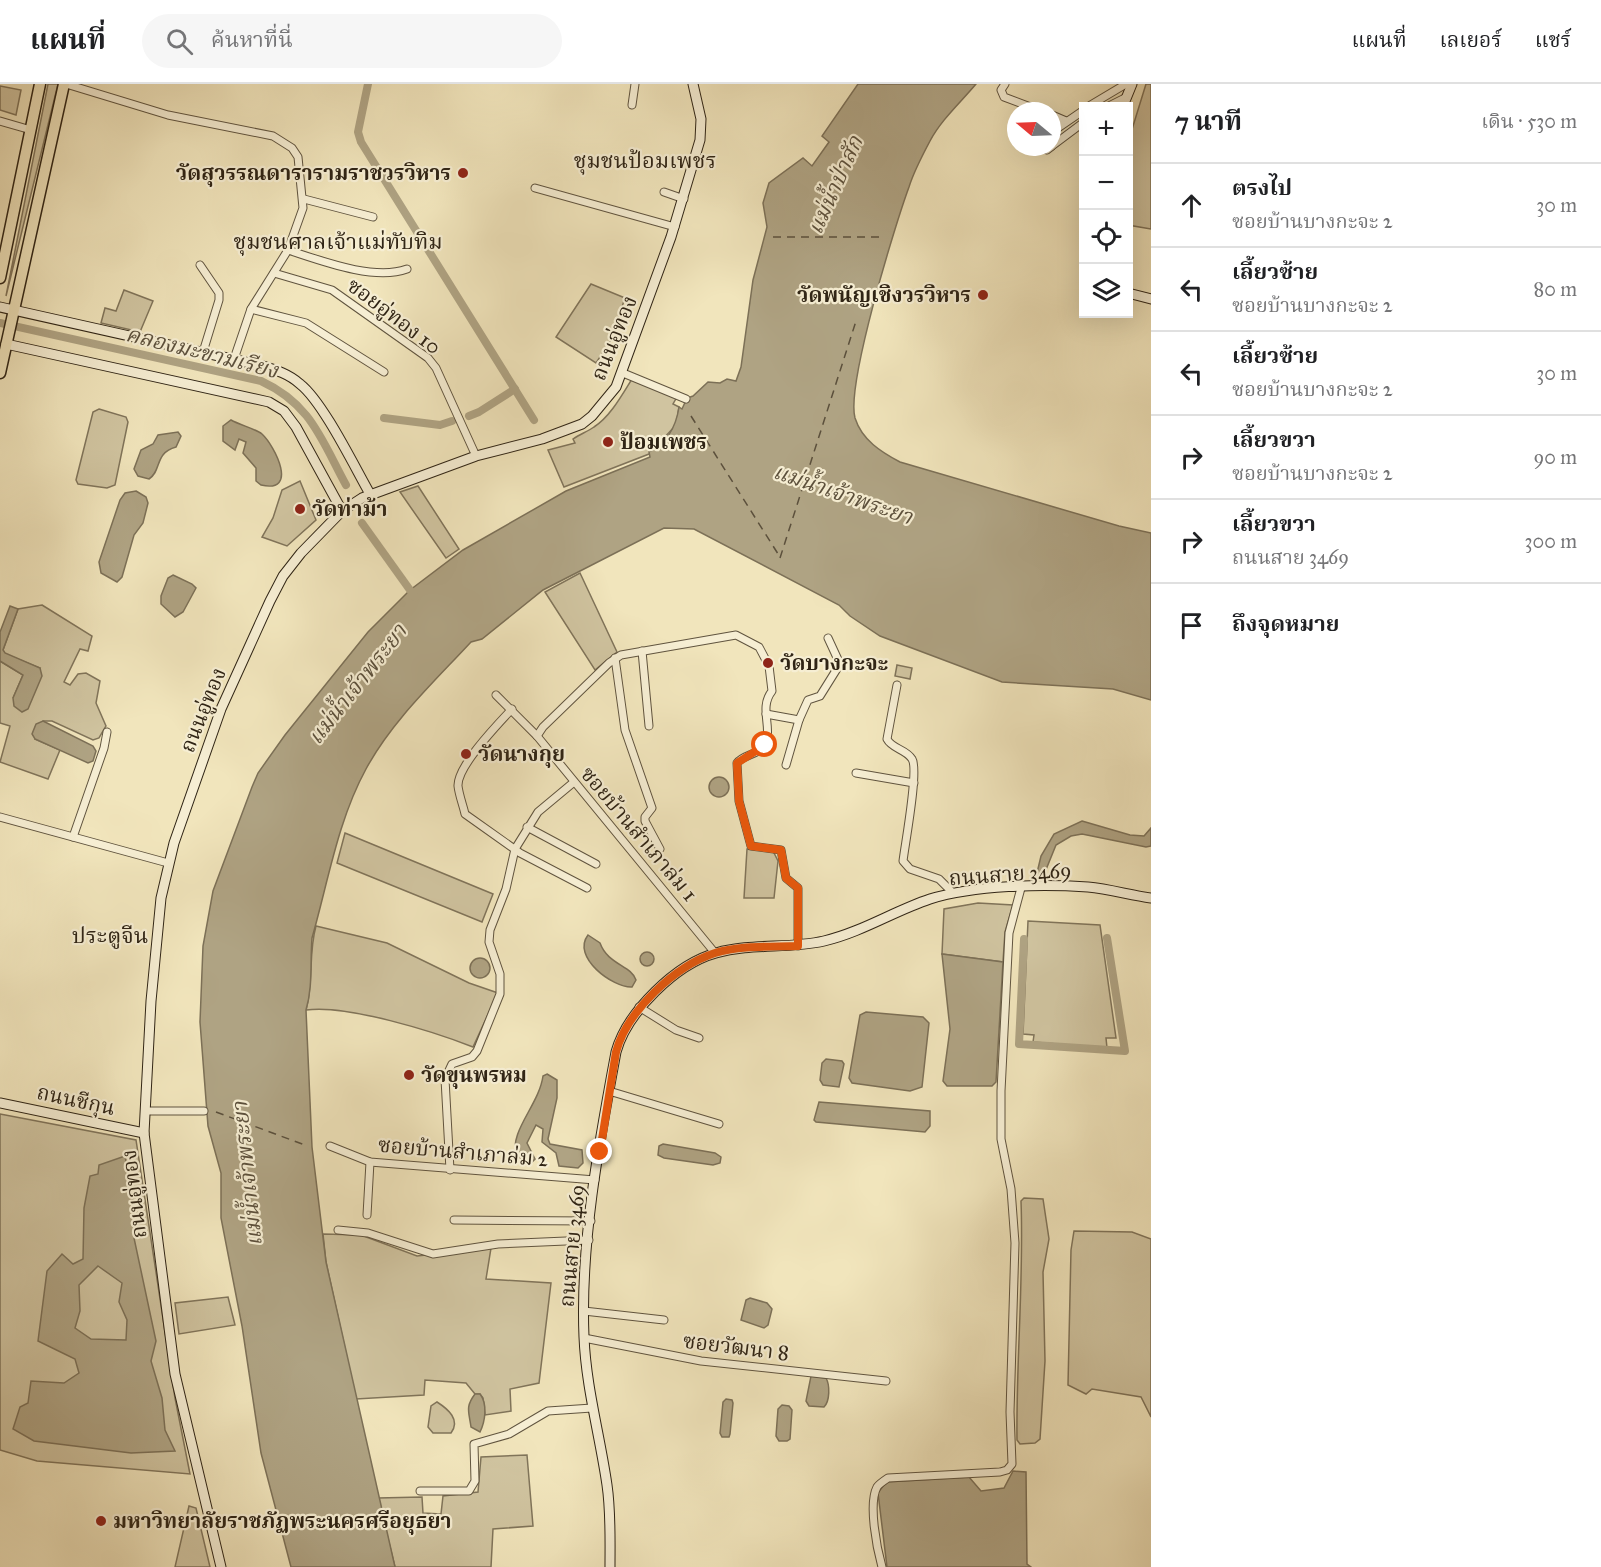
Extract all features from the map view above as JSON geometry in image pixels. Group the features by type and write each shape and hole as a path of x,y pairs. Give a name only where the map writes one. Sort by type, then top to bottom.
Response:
{"main road":[{"path":"0,278 40,84"},
{"path":"0,373 5,336 13,314 65,84"}],"street":[{"path":"65,84 168,115 273,136 292,148 298,157 304,199 288,250 251,309 234,359"},
{"path":"632,105 635,84"},
{"name":"ถนนอู่ทอง","path":"221,1567 176,1374 144,1133 151,1001 161,898 168,863 221,709 270,601 283,576 301,553 342,511 370,494 476,456 542,440 582,424 605,402 623,373 684,199 700,140 701,119 693,84"},
{"path":"1005,84 1002,90 1004,97 1017,102"},
{"path":"1096,102 1126,84"},
{"path":"1124,102 1132,84"},
{"path":"1061,125 1079,113"},
{"path":"1061,119 1066,121"},
{"path":"0,121 31,130"},
{"path":"1061,139 1079,125"},
{"path":"534,188 675,227"},
{"path":"664,192 684,199"},
{"path":"304,199 373,217"},
{"path":"288,250 330,263 380,272 395,273 407,269"},
{"path":"200,265 219,293 219,300 203,352"},
{"name":"ซอยอู่ทอง 10","path":"274,273 332,290 428,358 436,368 476,456"},
{"path":"1133,294 1151,299"},
{"path":"0,308 13,314 203,352 284,373 301,384 317,404 370,494"},
{"path":"251,309 306,324 384,372"},
{"path":"5,336 268,402 284,411 296,427 342,511"},
{"path":"623,373 686,399"},
{"path":"537,736 543,727 615,658 642,651 736,635 759,647 769,666 772,691 765,699 765,745 737,763 739,801 751,846 781,850 786,878 798,888 798,946"},
{"path":"786,765 799,720 807,702 810,698 819,696 840,664 828,638"},
{"path":"642,651 649,726"},
{"path":"615,658 626,730 652,808 645,817 645,821 660,849"},
{"path":"897,685 887,739 890,744 912,758 914,783 903,861 906,867 939,879 953,893"},
{"name":"ซอยบ้านสำเภาล่ม 1","path":"496,695 537,736 715,953"},
{"path":"512,710 461,773 458,785 465,814 515,849 587,888"},
{"path":"766,714 799,720"},
{"path":"73,837 99,765 107,732"},
{"path":"856,773 914,783"},
{"path":"450,1170 445,1079 452,1064 472,1057 477,1051 500,994 500,974 489,942 490,930 506,889 515,849 538,812 574,782"},
{"path":"0,817 168,863"},
{"path":"527,827 596,864"},
{"name":"ถนนสาย 3469","path":"610,1567 607,1486 592,1408 584,1338 584,1311 595,1180 609,1091 620,1038 639,1008 687,967 715,953 798,946 850,933 910,906 953,893 1021,888 1089,887 1151,898"},
{"path":"882,1567 875,1527 875,1496 878,1486 888,1478 1000,1472 1007,1470 1012,1464 1010,1412 1015,1243 1011,1189 1001,1139 1001,1091 1009,933 1021,888"},
{"path":"639,1008 676,1030 699,1038"},
{"path":"609,1091 719,1124"},
{"name":"ถนนชีกุน","path":"0,1103 144,1133"},
{"path":"145,1111 204,1111"},
{"name":"ซอยบ้านสำเภาล่ม 2","path":"330,1146 370,1162 595,1180"},
{"path":"367,1215 370,1162"},
{"path":"454,1220 591,1221"},
{"path":"338,1230 368,1233 433,1254 498,1244 589,1240"},
{"path":"584,1311 664,1320"},
{"name":"ซอยวัฒนา 8","path":"584,1338 701,1361 886,1381"},
{"path":"420,1491 469,1491 475,1480 474,1443 509,1434 548,1411 592,1408"}],"shaded area":[{"path":"48,84 58,84 6,296"},
{"path":"1146,84 1151,84 1151,229 1133,226 1133,126"},
{"path":"0,86 21,90 16,115 0,110"},
{"path":"591,284 625,298 610,342 596,363 556,337"},
{"path":"124,290 153,301 140,332 101,323 105,308 116,311"},
{"path":"632,379 677,397 673,404 679,407 676,425 649,454 564,487 548,450 575,443 573,439 600,423"},
{"path":"99,409 126,417 128,422 115,485 107,488 78,484 76,480 93,412"},
{"path":"300,481 316,520 287,546 262,537 273,518 282,490"},
{"path":"418,486 459,549 446,558 400,492"},
{"path":"580,573 617,652 595,670 545,592"},
{"path":"42,605 92,636 88,651 80,649 64,682 70,685 78,674 86,673 100,681 96,703 106,726 99,738 93,740 52,721 43,721 35,739 60,750 48,779 0,762 10,726 0,723 0,661 23,675 13,698 40,668 5,654 3,650 18,609"},
{"path":"897,665 912,668 910,679 895,676"},
{"path":"345,833 493,894 482,922 337,863"},
{"path":"747,849 773,851 778,861 774,898 744,898"},
{"path":"978,903 1013,905 1005,932 1003,962 942,954 944,909"},
{"path":"1028,921 1100,925 1116,1038 1106,1038 1107,1048 1033,1042 1034,1035 1023,1034"},
{"path":"316,926 387,943 469,983 498,993 473,1047 414,1027 366,1015 323,1009 306,1010"},
{"path":"0,1114 136,1140 175,1398 190,1474 37,1461 0,1450"},
{"path":"1024,1198 1043,1199 1049,1239 1043,1272 1045,1361 1040,1439 1035,1443 1020,1444 1017,1440 1017,1410 1022,1261 1021,1201"},
{"path":"1074,1231 1132,1232 1151,1239 1151,1417 1141,1397 1092,1389 1086,1394 1068,1385 1071,1250"},
{"path":"323,1234 361,1235 417,1256 491,1248 486,1279 551,1283 539,1383 510,1389 511,1411 485,1415 483,1398 480,1394 475,1394 466,1383 425,1380 424,1395 356,1399 326,1262"},
{"path":"228,1297 235,1325 179,1334 175,1303"},
{"path":"437,1402 449,1411 454,1419 455,1424 451,1433 433,1433 428,1427 431,1406"},
{"path":"527,1455 533,1526 493,1529 491,1567 395,1567 378,1498 422,1497 423,1513 441,1514 443,1496 478,1492 481,1457"},
{"path":"189,1506 196,1508 210,1567 175,1567"}],"water":[{"path":"858,84 976,84 945,118 921,158 911,181 893,234 864,340 854,400 858,426 867,439 900,462 1119,526 1151,533 1151,700 1113,689 1002,682 880,636 850,616 839,605 694,529 664,528 543,590 482,639 471,642 401,718 376,751 356,789 334,852 312,938 306,1010 312,1147 326,1262 395,1567 291,1567 261,1453 242,1326 221,1218 221,1173 208,1126 200,1022 203,946 213,891 252,787 258,773 285,735 368,632 410,590 463,550 566,491 650,457 649,452 670,434 679,407 682,409 687,398 693,396 708,382 720,383 727,379 736,381 741,367 753,280 767,227 763,203 769,183 803,158 812,166 829,142 822,136"},
{"path":"231,420 259,432 267,440 281,467 279,483 272,486 261,485 256,481 256,468 243,453 246,442 239,439 235,450 223,441 223,426"},
{"path":"178,432 181,436 176,447 164,453 153,476 149,479 138,476 134,469 141,450 153,444 158,435"},
{"path":"136,491 146,497 148,503 143,523 134,535 122,577 117,582 101,573 99,562 120,500 125,493"},
{"path":"173,575 196,588 183,612 175,617 161,604 161,596 168,578"},
{"path":"10,606 18,609 3,650 5,653 40,668 42,676 28,709 22,712 14,706 13,698 23,675 0,661 0,632"},
{"path":"43,721 93,746 96,751 93,761 88,763 35,739 32,734 36,724"},
{"path":"719,777 726,780 729,787 726,794 719,797 712,794 709,787 712,780"},
{"path":"1082,821 1130,835 1144,836 1151,828 1151,846 1146,847 1082,834 1071,836 1056,845 1043,877 1036,877 1041,856 1054,834"},
{"path":"588,935 600,943 608,956 633,975 636,980 632,987 615,982 596,970 585,953 584,944"},
{"path":"647,952 652,954 654,959 652,964 647,966 642,964 640,959 642,954"},
{"path":"942,954 1003,962 996,1082 992,1086 947,1086 943,1081 950,1029"},
{"path":"476,958 484,958 490,964 490,972 484,978 476,978 470,972 470,964"},
{"path":"866,1012 923,1017 929,1023 922,1087 910,1091 852,1083 849,1078 860,1015"},
{"path":"826,1059 842,1061 844,1064 839,1087 823,1085 820,1080 822,1063"},
{"path":"547,1074 557,1080 557,1098 548,1139 550,1144 582,1150 583,1163 578,1168 559,1166 556,1153 542,1142 543,1129 536,1125 527,1143 535,1159 531,1163 516,1156 515,1147 520,1127 536,1097 543,1076"},
{"path":"819,1102 930,1111 930,1126 925,1132 816,1122 814,1120"},
{"path":"663,1144 715,1153 721,1157 720,1163 713,1165 664,1158 658,1155 659,1146"},
{"path":"125,1156 137,1221 134,1238 156,1341 151,1361 162,1398 165,1430 175,1451 131,1453 34,1441 13,1429 20,1407 28,1403 31,1381 64,1383 79,1373 75,1359 38,1341 47,1271 62,1254 73,1264 83,1259 84,1208 90,1176 98,1174 99,1165","holes":["98,1266 122,1283 119,1302 127,1320 126,1340 91,1339 75,1328 80,1311 79,1285"]},
{"path":"750,1298 767,1303 772,1309 768,1325 764,1328 741,1320 746,1300"},
{"path":"811,1376 826,1378 829,1389 824,1407 809,1406 806,1401"},
{"path":"475,1394 480,1394 483,1398 485,1408 480,1432 471,1427 469,1413 469,1406"},
{"path":"726,1399 732,1400 733,1403 730,1434 729,1437 722,1437 720,1433 723,1402"},
{"path":"782,1405 789,1406 792,1410 790,1439 787,1441 779,1441 776,1436 778,1409"},
{"path":"1013,1471 1026,1472 1027,1564 1031,1567 887,1567 878,1493 886,1482 969,1477 981,1491 1004,1488"}],"waterway":[{"path":"368,84 358,132 361,142 534,420"},
{"name":"คลองมะขามเรียง","path":"0,323 261,381 292,400 313,424 346,485"},
{"path":"469,416 515,389"},
{"path":"384,418 440,425 452,421"},
{"name":"คลองมะขามเรียง","path":"362,523 415,597"},
{"path":"1024,939 1019,1044 1125,1051 1107,938"}],"ferry route":[{"path":"773,237 882,237"},
{"path":"780,558 857,318"},
{"path":"691,416 780,557"},
{"path":"216,1112 305,1145"}],"place":[{"name":"วัดสุวรรณดารารามราชวรวิหาร","path":"463,173"},
{"name":"วัดพนัญเชิงวรวิหาร","path":"983,295"},
{"name":"ป้อมเพชร","path":"608,442"},
{"name":"วัดท่าม้า","path":"300,509"},
{"name":"วัดบางกะจะ","path":"768,663"},
{"name":"วัดนางกุย","path":"466,754"},
{"name":"วัดขุนพรหม","path":"409,1075"},
{"name":"มหาวิทยาลัยราชภัฏพระนครศรีอยุธยา","path":"101,1521"}],"district":[{"name":"ชุมชนป้อมเพชร","path":"645,160"},
{"name":"ชุมชนศาลเจ้าแม่ทับทิม","path":"338,241"},
{"name":"ประตูจีน","path":"110,935"}],"route":[{"path":"600,1152 616,1052 620,1038 639,1008 687,967 715,953 798,946 800,892 796,885 786,878 781,850 751,846 739,801 737,763 761,750 765,745"}],"water label":[{"name":"แม่น้ำป่าสัก","path":"835,185"},
{"name":"แม่น้ำเจ้าพระยา","path":"843,494"},
{"name":"แม่น้ำเจ้าพระยา","path":"357,684"},
{"name":"แม่น้ำเจ้าพระยา","path":"247,1174"}]}
